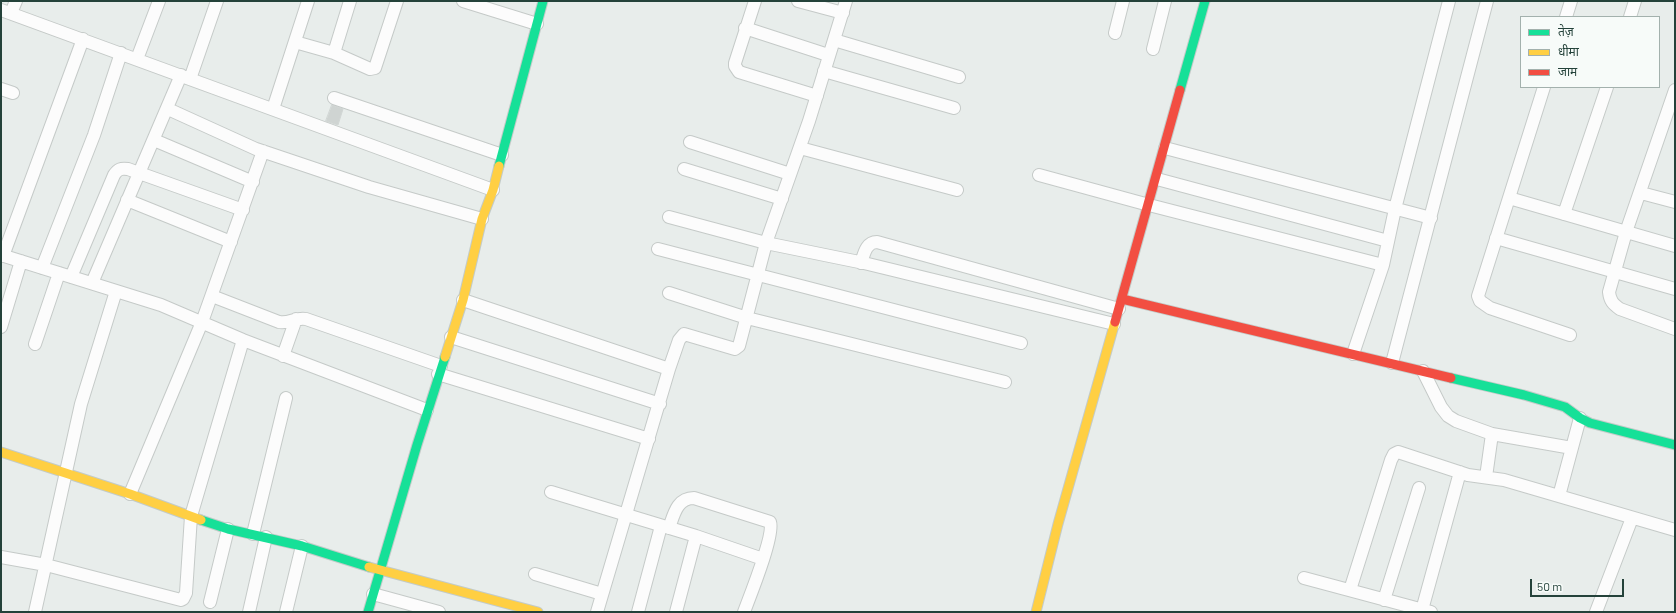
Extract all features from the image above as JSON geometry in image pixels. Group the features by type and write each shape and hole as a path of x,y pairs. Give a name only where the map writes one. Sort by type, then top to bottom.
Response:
{"street":[{"path":"16,1 6,11 493,190"},
{"path":"137,59 159,1"},
{"path":"92,283 168,109 186,77 217,1"},
{"path":"273,109 308,1"},
{"path":"334,53 350,1"},
{"path":"295,42 334,53 370,69 375,68 397,1"},
{"path":"462,1 537,24"},
{"path":"368,612 439,370 462,300 482,219 493,190 543,1"},
{"path":"755,1 745,28 735,63 736,69 739,72 816,96"},
{"path":"597,612 625,515 660,404 669,369 681,336 684,334 689,335 735,349 739,346 766,243 800,148 844,7 798,1"},
{"path":"1115,34 1124,1"},
{"path":"1153,50 1165,1"},
{"path":"1036,612 1058,524 1114,324 1157,179 1205,1"},
{"path":"1353,354 1383,265 1396,208 1449,1"},
{"path":"1392,363 1487,1"},
{"path":"1566,16 1571,1"},
{"path":"1630,16 1635,1"},
{"path":"745,28 828,55"},
{"path":"82,40 2,255 161,305 283,356 427,410"},
{"path":"834,40 959,76"},
{"path":"42,268 94,135 121,53"},
{"path":"824,71 954,108"},
{"path":"1544,88 1478,296 1480,301 1490,308 1570,334"},
{"path":"1564,214 1606,88"},
{"path":"1,89 13,93"},
{"path":"1675,90 1641,193 1626,232 1609,292 1613,305 1620,309 1675,329"},
{"path":"334,98 502,155"},
{"path":"168,109 263,151 368,187 482,219"},
{"path":"154,140 253,182"},
{"path":"690,142 790,174"},
{"path":"800,148 957,190"},
{"path":"1165,148 1431,218"},
{"path":"130,494 202,322 263,151"},
{"path":"35,344 65,275 117,170 122,168 140,173 243,210"},
{"path":"684,169 782,199"},
{"path":"1040,175 1149,205 1383,265"},
{"path":"1157,179 1388,241"},
{"path":"1641,193 1675,202"},
{"path":"1509,198 1675,246"},
{"path":"127,200 231,242"},
{"path":"669,217 766,243 861,263 1114,324"},
{"path":"1496,238 1614,273 1675,289"},
{"path":"861,263 867,247 870,244 877,242 1120,304 1353,354 1524,395 1565,407 1590,423 1675,445"},
{"path":"658,249 1021,343"},
{"path":"2,322 21,261"},
{"path":"35,612 81,404 116,291"},
{"path":"669,293 747,318 1005,382"},
{"path":"212,296 279,322 290,322 296,319 306,319 439,370 649,439"},
{"path":"462,300 669,369"},
{"path":"283,356 296,319"},
{"path":"451,337 660,404"},
{"path":"1,557 46,565 181,600 183,599 186,593 191,516 243,340"},
{"path":"1423,371 1441,407 1448,416 1456,421 1492,434 1572,448"},
{"path":"253,534 286,398"},
{"path":"1559,496 1580,418"},
{"path":"1486,477 1492,434"},
{"path":"1,452 228,528 302,546 381,570 538,612"},
{"path":"1350,590 1394,454 1401,453 1460,472 1504,480 1675,530"},
{"path":"1304,578 1426,611 1460,472"},
{"path":"1384,600 1419,488"},
{"path":"551,492 696,536 763,559"},
{"path":"638,612 665,527 678,506 682,501 688,498 694,498 770,522 771,529 763,559 744,612"},
{"path":"1596,612 1632,518"},
{"path":"210,602 228,528"},
{"path":"676,612 696,536"},
{"path":"249,612 266,537"},
{"path":"286,612 302,546"},
{"path":"535,574 602,594"},
{"path":"374,594 439,612"}],"building":[{"path":"332,105 343,109 338,125 326,121"}],"traffic: fast":[{"path":"499,166 543,1"},
{"path":"1180,90 1205,1"},
{"path":"368,612 417,445 445,357"},
{"path":"1451,378 1524,395 1565,407 1590,423 1675,445"},
{"path":"201,520 228,529 302,546 369,567"}],"traffic: slow":[{"path":"445,357 463,300 482,219 493,190 499,166"},
{"path":"1036,612 1058,524 1115,322"},
{"path":"1,452 130,494 201,520"},
{"path":"369,567 538,612"}],"traffic: jam":[{"path":"1115,322 1180,90"},
{"path":"1122,299 1451,378"}]}
